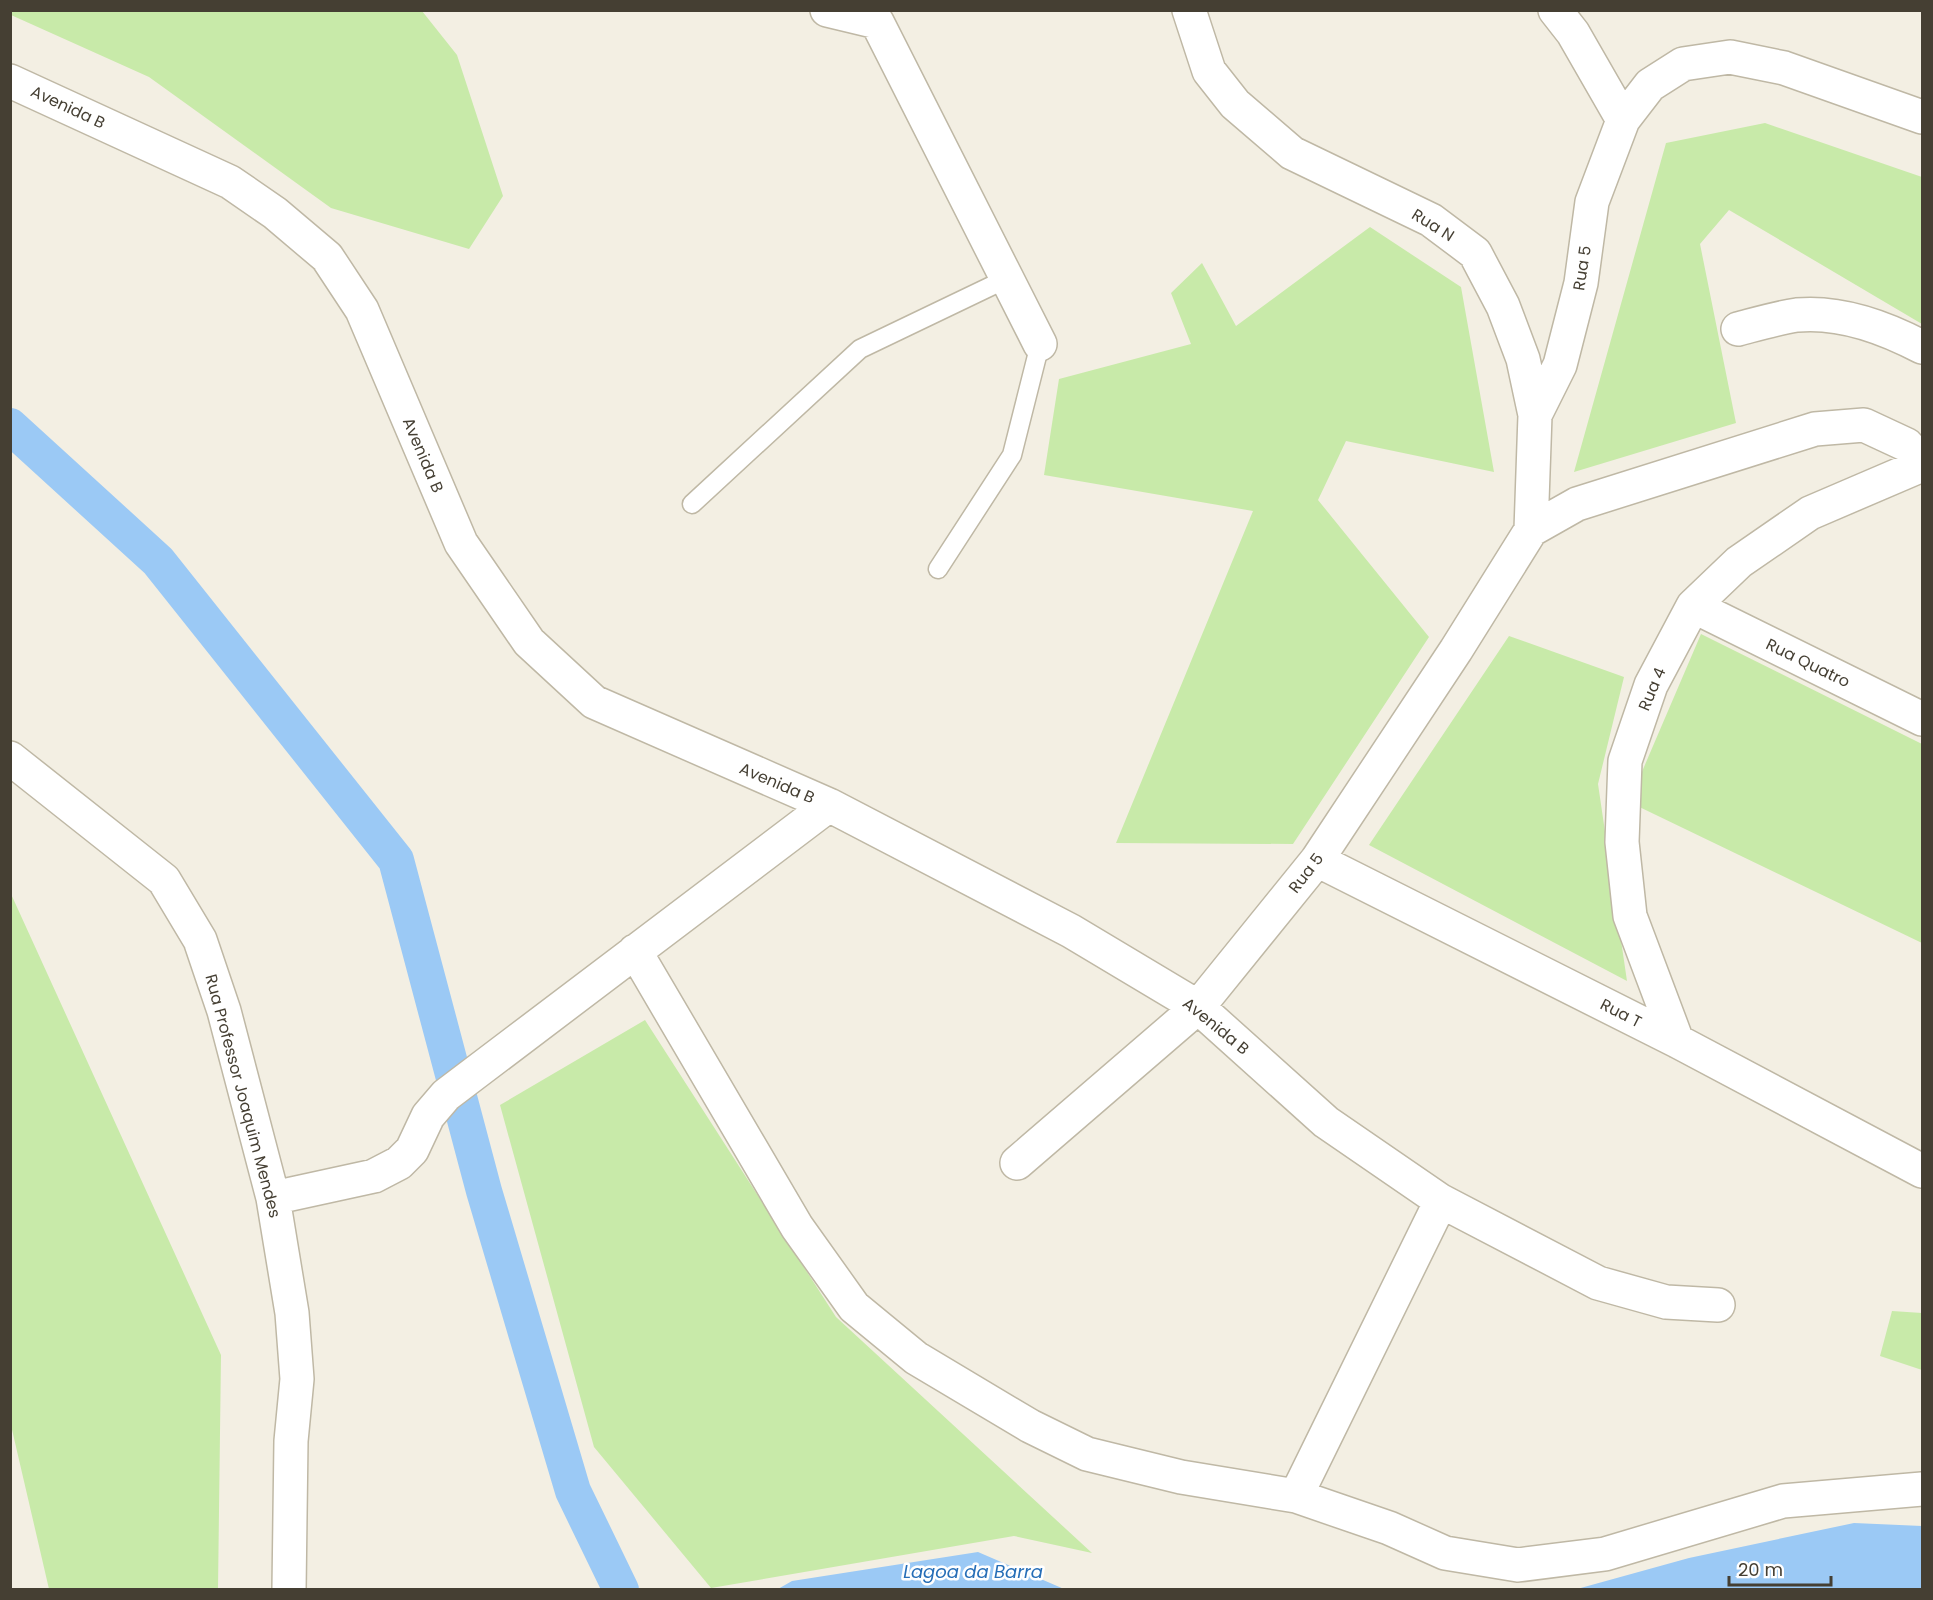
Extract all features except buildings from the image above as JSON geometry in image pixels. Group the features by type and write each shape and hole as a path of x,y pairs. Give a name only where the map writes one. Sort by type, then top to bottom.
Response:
{"street":[{"path":"827,10 884,16 1040,344"},
{"name":"Rua N","path":"1189,10 1209,71 1235,104 1292,153 1431,220 1475,253 1503,306 1523,359 1535,415 1531,530"},
{"path":"1555,10 1573,33 1623,120"},
{"name":"Rua 5","path":"1535,415 1560,364 1581,283 1592,202 1623,120 1650,84 1683,64 1730,57 1784,68 1923,117"},
{"name":"Avenida B","path":"10,81 230,182 275,213 327,257 362,310 461,543 529,642 594,702 828,805 1071,931 1198,1007 1326,1122 1441,1201 1598,1283 1666,1302 1718,1305"},
{"path":"1737,329 1798,315 1839,318 1889,329 1923,347"},
{"path":"1531,530 1577,504 1815,429 1864,425 1907,445 1922,465"},
{"name":"Rua 4","path":"1677,1041 1630,916 1622,842 1625,761 1651,685 1694,606 1739,562 1810,513 1922,465"},
{"name":"Rua 5","path":"1017,1163 1198,1007 1317,860 1456,650 1531,530"},
{"name":"Rua Quatro","path":"1694,606 1923,719"},
{"name":"Rua Professor Joaquim Mendes","path":"10,758 164,880 200,940 224,1011 273,1198 292,1313 297,1379 291,1441 289,1590"},
{"path":"273,1198 374,1176 399,1163 412,1150 428,1116 446,1095 828,805"},
{"name":"Rua T","path":"1317,860 1677,1041 1923,1171"},
{"path":"636,951 797,1227 854,1307 915,1358 1030,1426 1087,1454 1181,1476 1296,1496 1389,1528 1445,1553 1518,1565 1605,1554 1783,1501 1923,1489"},
{"path":"1296,1496 1441,1201"}],"lane":[{"path":"692,504 860,349 1008,278"},
{"path":"938,569 1012,455 1040,344"}],"green space":[{"path":"11,10 422,11 457,55 503,196 469,249 331,208 149,77 11,15"},
{"path":"1765,123 1922,177 1922,324 1729,210 1700,244 1736,423 1574,472 1666,143"},
{"path":"1370,227 1461,287 1494,472 1346,441 1318,500 1429,637 1293,844 1116,843 1253,511 1044,475 1059,379 1191,344 1171,293 1202,263 1236,326"},
{"path":"1701,634 1922,744 1922,943 1629,802"},
{"path":"1509,636 1624,677 1598,784 1627,981 1369,845"},
{"path":"11,894 221,1355 218,1589 49,1589 10,1421"},
{"path":"645,1020 836,1317 1092,1553 1014,1536 711,1588 594,1447 500,1105"},
{"path":"1892,1311 1922,1313 1922,1370 1880,1356"}],"water":[{"path":"1854,1523 1922,1526 1922,1589 1577,1589 1689,1558"},
{"name":"Lagoa da Barra","path":"978,1552 1064,1589 778,1589 792,1581"}],"waterway":[{"path":"10,426 158,561 396,860 484,1191 573,1491 621,1590"}]}
